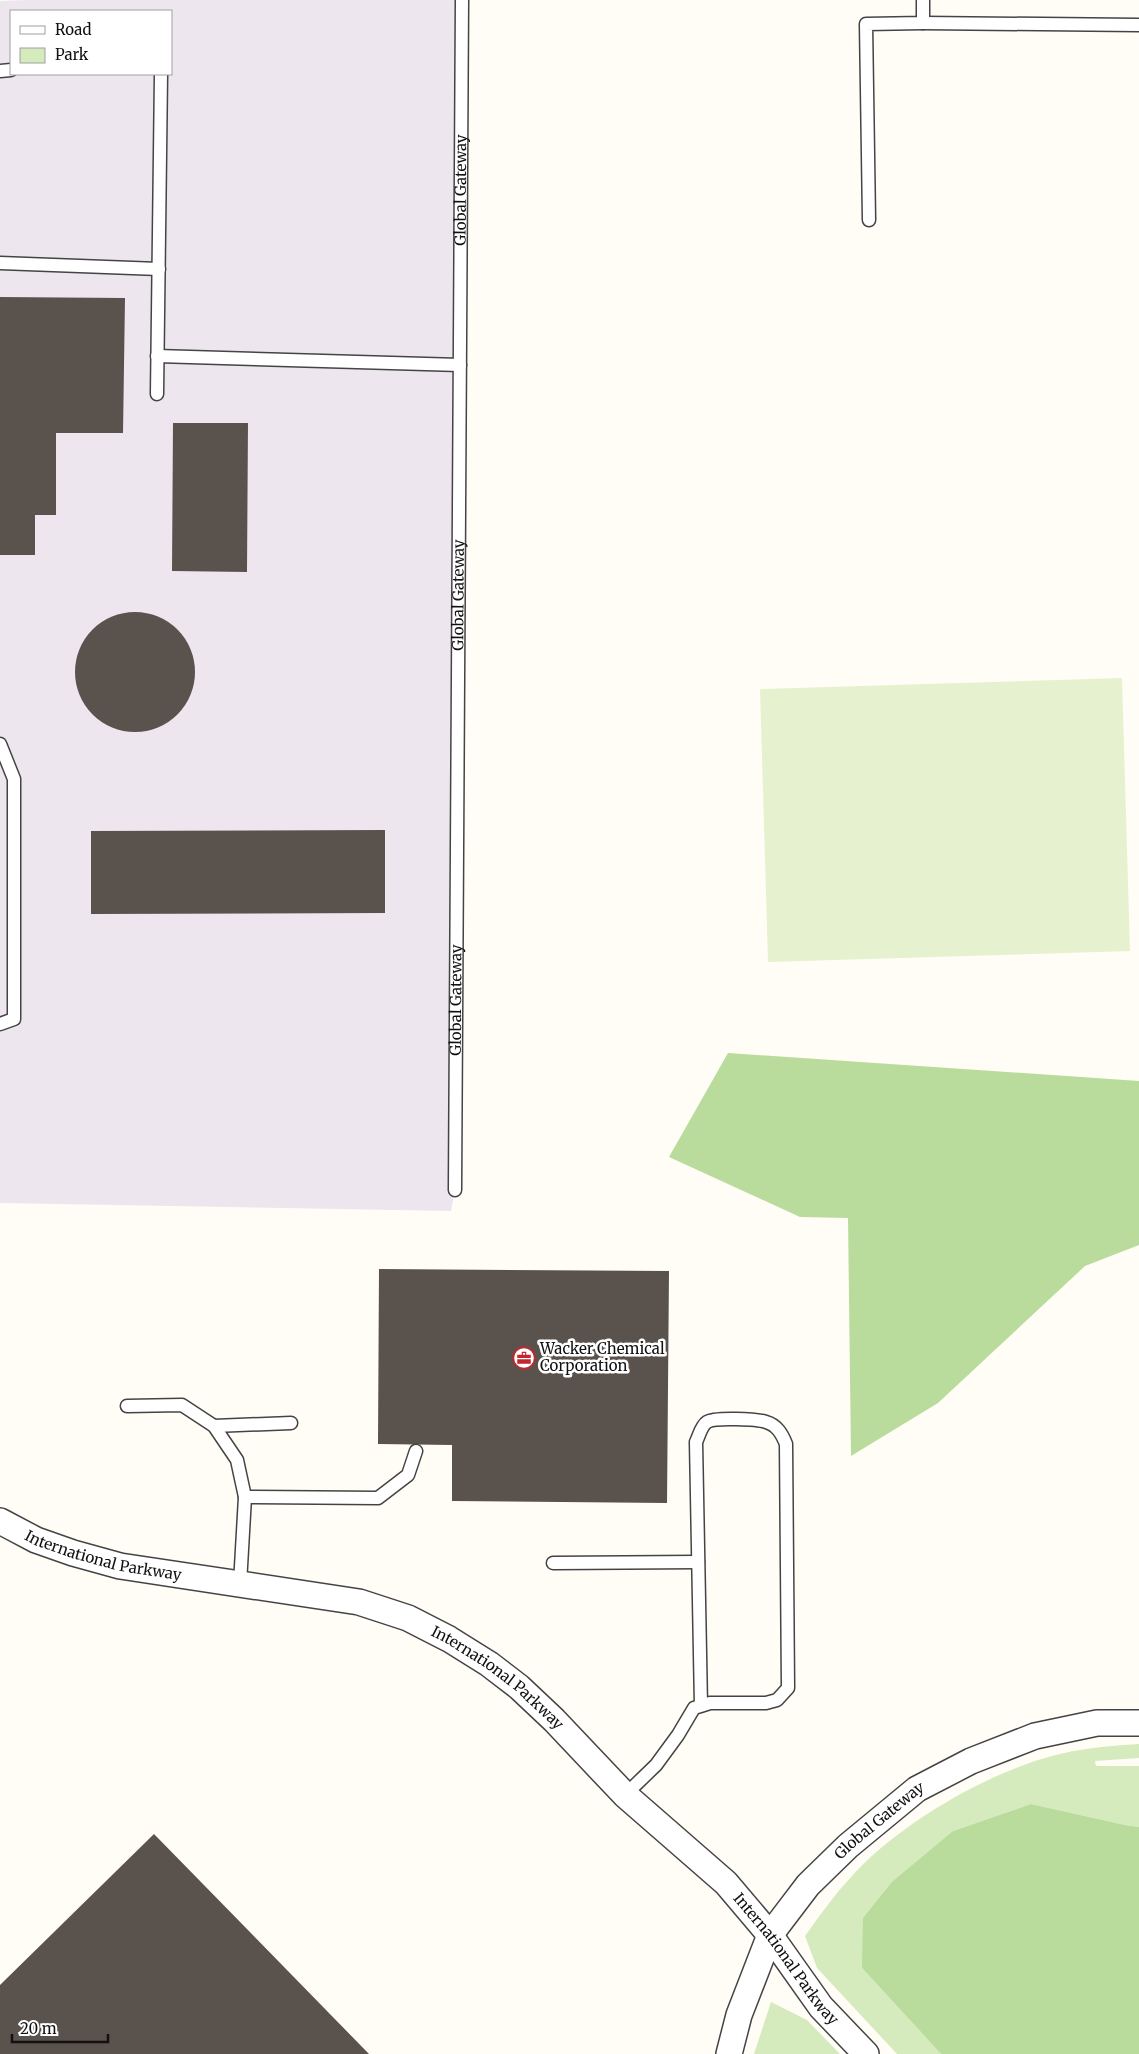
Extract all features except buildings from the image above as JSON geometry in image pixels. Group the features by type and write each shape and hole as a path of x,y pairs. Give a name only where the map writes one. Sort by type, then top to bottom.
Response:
{"street":[{"name":"International Parkway","path":"0,1522 36,1540 120,1566 359,1602 408,1618 449,1638 520,1687 625,1795 726,1884 770,1935 821,2007 866,2054"},
{"name":"Global Gateway","path":"729,2054 739,2015 770,1935 808,1885 848,1846 917,1789 971,1760 1035,1736 1097,1723 1139,1723"}],"lane":[{"name":"Global Gateway","path":"455,1190 462,0"},
{"path":"923,0 923,23"},
{"path":"869,220 866,24 1139,25"},
{"path":"157,394 161,75"},
{"path":"0,263 159,268"},
{"path":"157,356 460,366"},
{"path":"0,744 14,779 14,1019 0,1024"},
{"path":"127,1406 182,1406 214,1426 237,1460 245,1497 240,1584"},
{"path":"625,1795 656,1766 694,1708 701,1706 710,1703 766,1703 777,1700 788,1688 786,1444 781,1431 766,1421 719,1418 707,1422 696,1442 701,1706"},
{"path":"214,1426 291,1424"},
{"path":"245,1497 378,1498 408,1475 416,1451"},
{"path":"553,1563 698,1562"}],"shaded area":[{"path":"462,0 455,1190 451,1211 0,1203 0,1"}],"green space":[{"path":"1122,678 1130,951 768,962 760,689"},
{"path":"728,1053 1139,1081 1139,1245 1085,1266 938,1403 851,1456 848,1218 800,1217 669,1157"},
{"path":"1139,1744 1139,1758 1095,1761 1096,1766 1139,1766 1139,1827 1031,1804 953,1831 862,1968 941,2054 897,2054 817,1968 805,1936 834,1897 871,1857 894,1838 918,1820 972,1788 1026,1764 1063,1753"},
{"path":"1031,1804 1139,1827 1139,2054 941,2054 862,1968 863,1918 892,1882 953,1831"},
{"path":"771,2002 807,2020 840,2054 754,2054"}],"place":[{"name":"Wacker Chemical Corporation","path":"524,1358"}]}
